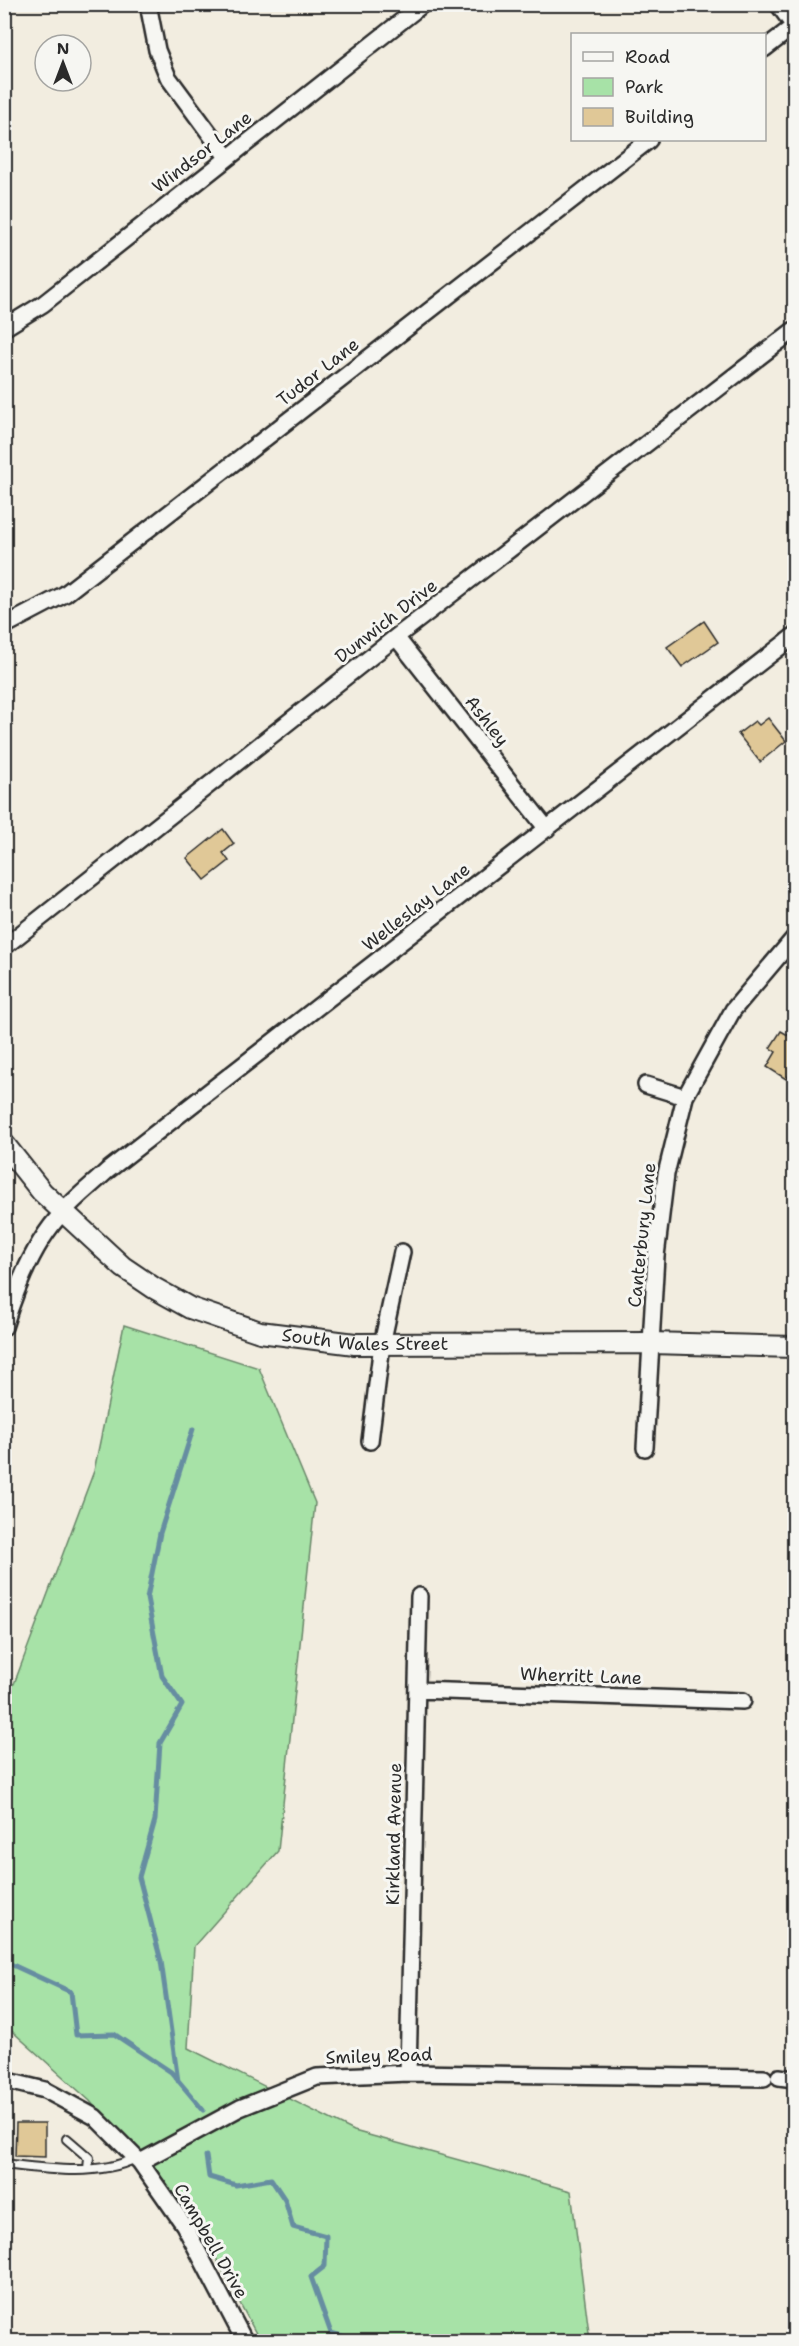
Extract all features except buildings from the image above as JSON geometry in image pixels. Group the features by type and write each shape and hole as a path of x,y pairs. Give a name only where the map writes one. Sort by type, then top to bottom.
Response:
{"street":[{"path":"148,4 157,50 168,77 227,157"},
{"name":"Windsor Lane","path":"4,328 43,304 423,4"},
{"path":"766,49 794,26 778,4"},
{"name":"Tudor Lane","path":"4,626 65,594 648,141"},
{"name":"Dunwich Drive","path":"4,947 396,637 795,330"},
{"name":"Welleslay Lane","path":"4,1327 24,1275 39,1245 64,1210 125,1157 795,636"},
{"name":"Ashley","path":"396,637 547,829"},
{"name":"Canterbury Lane","path":"645,1448 656,1257 666,1174 685,1097 733,1010 795,938"},
{"path":"646,1085 685,1097"},
{"name":"South Wales Street","path":"4,1144 42,1192 123,1267 190,1308 260,1332 355,1344 651,1343 795,1347"},
{"path":"370,1441 382,1344 402,1252"},
{"name":"Kirkland Avenue","path":"408,2073 419,1596"},
{"name":"Wherritt Lane","path":"417,1690 743,1701"},
{"name":"Smiley Road","path":"138,2160 240,2108 317,2077 408,2073 779,2078"},
{"path":"4,2080 45,2090 95,2117 138,2160"},
{"name":"Campbell Drive","path":"138,2160 184,2225 245,2342"}],"lane":[{"path":"67,2139 89,2158 88,2169"},
{"path":"4,2164 88,2169 117,2166 138,2160"}],"green space":[{"path":"124,1325 259,1368 315,1503 278,1851 194,1946 188,2048 354,2131 571,2191 590,2341 260,2341 216,2258 90,2101 5,2025 5,1682 14,1684 94,1471"}],"waterway":[{"path":"178,2081 161,1961 139,1877 155,1820 160,1743 182,1705 162,1676 147,1598 160,1533 193,1429"},
{"path":"4,1961 71,1992 76,2035 114,2034 171,2072 203,2110"},
{"path":"206,2156 209,2177 236,2185 271,2179 285,2200 293,2227 326,2236 325,2266 311,2277 331,2333 363,2342"}]}
